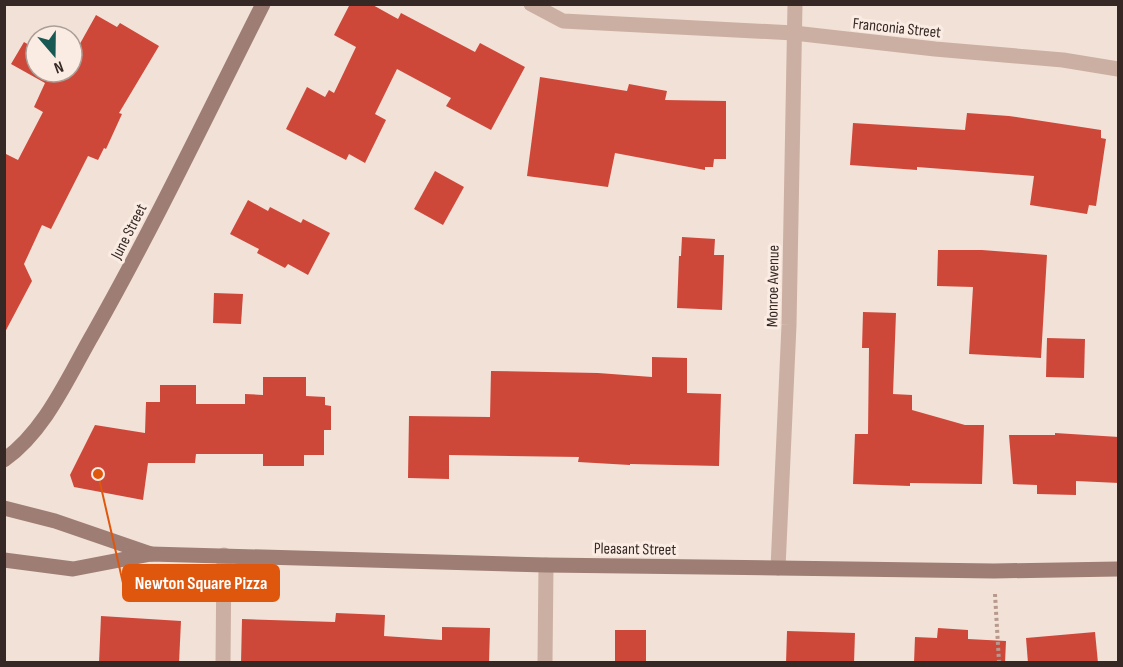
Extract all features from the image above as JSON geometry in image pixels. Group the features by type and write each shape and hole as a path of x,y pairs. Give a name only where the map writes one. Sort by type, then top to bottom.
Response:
{"main road":[{"name":"June Street","path":"4,460 32,433 50,410 130,267 263,4"},
{"name":"Pleasant Street","path":"4,508 55,521 151,554"},
{"name":"Pleasant Street","path":"4,560 74,569 151,554 546,565 994,571 1119,569"}],"street":[{"name":"Franconia Street","path":"531,4 563,21 794,33 935,50 1063,60 1119,69"},
{"name":"Monroe Avenue","path":"778,568 789,325 795,4"},
{"path":"222,663 224,555"},
{"path":"545,663 546,565"}],"path":[{"path":"994,571 999,663"}],"building":[{"path":"350,4 371,4 398,19 401,13 475,52 480,43 525,67 491,130 446,106 451,98 397,69 375,114 386,120 365,163 349,154 346,160 286,129 307,87 325,97 329,90 334,93 356,47 334,35"},
{"path":"96,15 117,27 120,23 159,46 119,113 122,114 106,149 104,148 98,160 88,156 51,229 42,225 24,264 32,281 4,334 4,153 18,160 43,112 34,107 45,84 84,84 84,36"},
{"path":"24,42 24,71 11,64"},
{"path":"540,77 627,91 629,84 667,91 665,100 726,101 726,159 714,159 713,167 705,167 705,170 615,153 608,187 527,176"},
{"path":"967,113 1009,116 1101,130 1101,138 1106,139 1096,206 1089,205 1087,214 1030,205 1034,176 917,167 917,170 850,165 853,123 965,130"},
{"path":"435,171 464,187 443,225 414,209"},
{"path":"248,200 268,211 270,207 301,223 303,219 330,233 308,275 288,264 285,268 257,253 259,249 230,234"},
{"path":"682,237 715,239 714,255 724,255 722,310 677,308"},
{"path":"938,250 982,250 1047,255 1041,358 969,354 973,287 937,286"},
{"path":"214,293 243,294 241,324 213,323"},
{"path":"863,312 896,313 893,394 912,395 912,410 965,425 984,425 982,484 910,483 910,486 853,484 855,434 868,434 869,348 862,348"},
{"path":"1047,338 1085,339 1084,378 1046,377"},
{"path":"652,357 687,358 687,393 721,394 719,466 578,462 579,457 449,455 449,479 408,478 409,416 490,417 491,371 598,373 652,377"},
{"path":"263,377 306,377 306,396 325,397 325,405 331,406 331,430 324,430 324,455 304,455 304,466 263,466 263,454 196,454 195,463 148,463 143,500 74,487 70,475 95,425 145,433 146,402 160,402 160,385 196,385 196,404 245,404 245,394 263,395"},
{"path":"1055,433 1119,437 1119,483 1076,481 1076,495 1037,494 1037,485 1013,484 1009,435 1055,435"},
{"path":"336,613 385,615 384,636 442,640 442,627 490,628 489,663 241,663 242,619 335,622"},
{"path":"101,616 181,621 179,663 99,663"},
{"path":"938,628 968,630 968,639 1006,641 1005,663 914,663 915,637 937,638"},
{"path":"615,630 646,630 646,663 615,663"},
{"path":"787,631 855,633 854,663 786,663"},
{"path":"1095,632 1098,663 1028,663 1026,638"}],"place":[{"name":"Newton Square Pizza","path":"98,474"}]}
